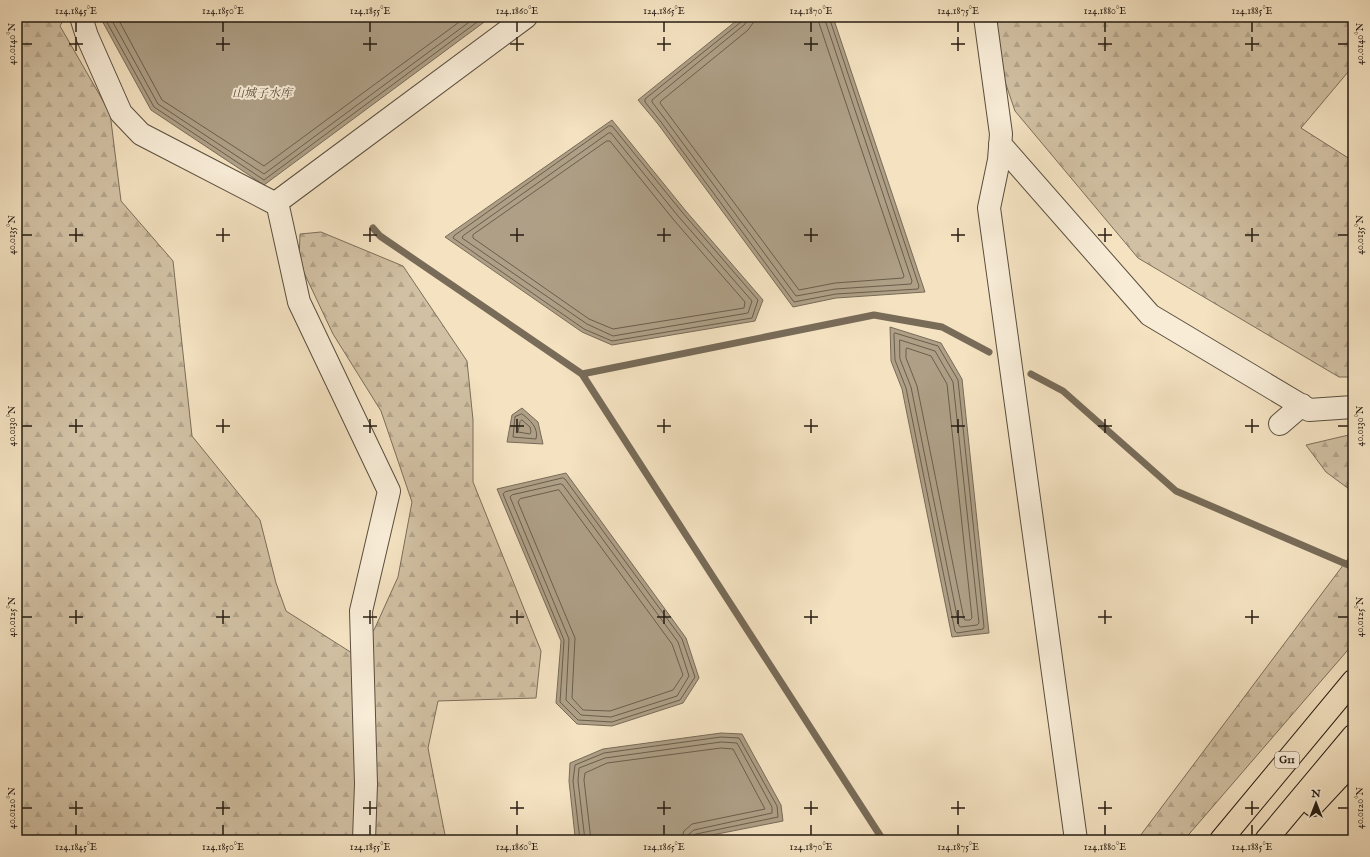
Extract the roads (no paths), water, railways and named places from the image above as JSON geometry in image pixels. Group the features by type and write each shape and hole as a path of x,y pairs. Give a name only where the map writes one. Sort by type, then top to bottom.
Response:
{"highway":[{"name":"G11","path":"1221,840 1353,681"},
{"path":"1266,840 1353,736"},
{"path":"1281,840 1353,762"}],"street":[{"path":"81,17 87,36 121,113 141,134 278,205"},
{"path":"364,840 366,784 361,611 389,490 299,302 277,202 526,17"},
{"path":"985,17 1001,134 999,160 989,208 1076,840"},
{"path":"1000,144 1150,315 1310,410 1353,407"},
{"path":"1280,424 1302,405"}],"water":[{"name":"山城子水库","path":"100,17 491,17 264,185 151,110"},
{"path":"741,17 833,17 925,292 836,298 793,307 658,124 638,100"},
{"path":"612,120 685,210 763,300 755,321 612,345 582,332 445,237"},
{"path":"890,327 941,343 962,379 989,633 952,637 902,389 891,361"},
{"path":"522,408 538,422 543,444 507,442 512,415"},
{"path":"566,473 686,638 699,678 683,703 612,726 577,724 556,703 561,641 497,489"},
{"path":"721,733 742,734 781,805 783,821 687,840 577,840 575,836 569,781 570,763 603,749"}],"waterway":[{"path":"373,228 380,236 582,374 883,840"},
{"path":"582,374 874,315 942,327 989,352"},
{"path":"1031,374 1063,391 1176,491 1353,567"}]}
